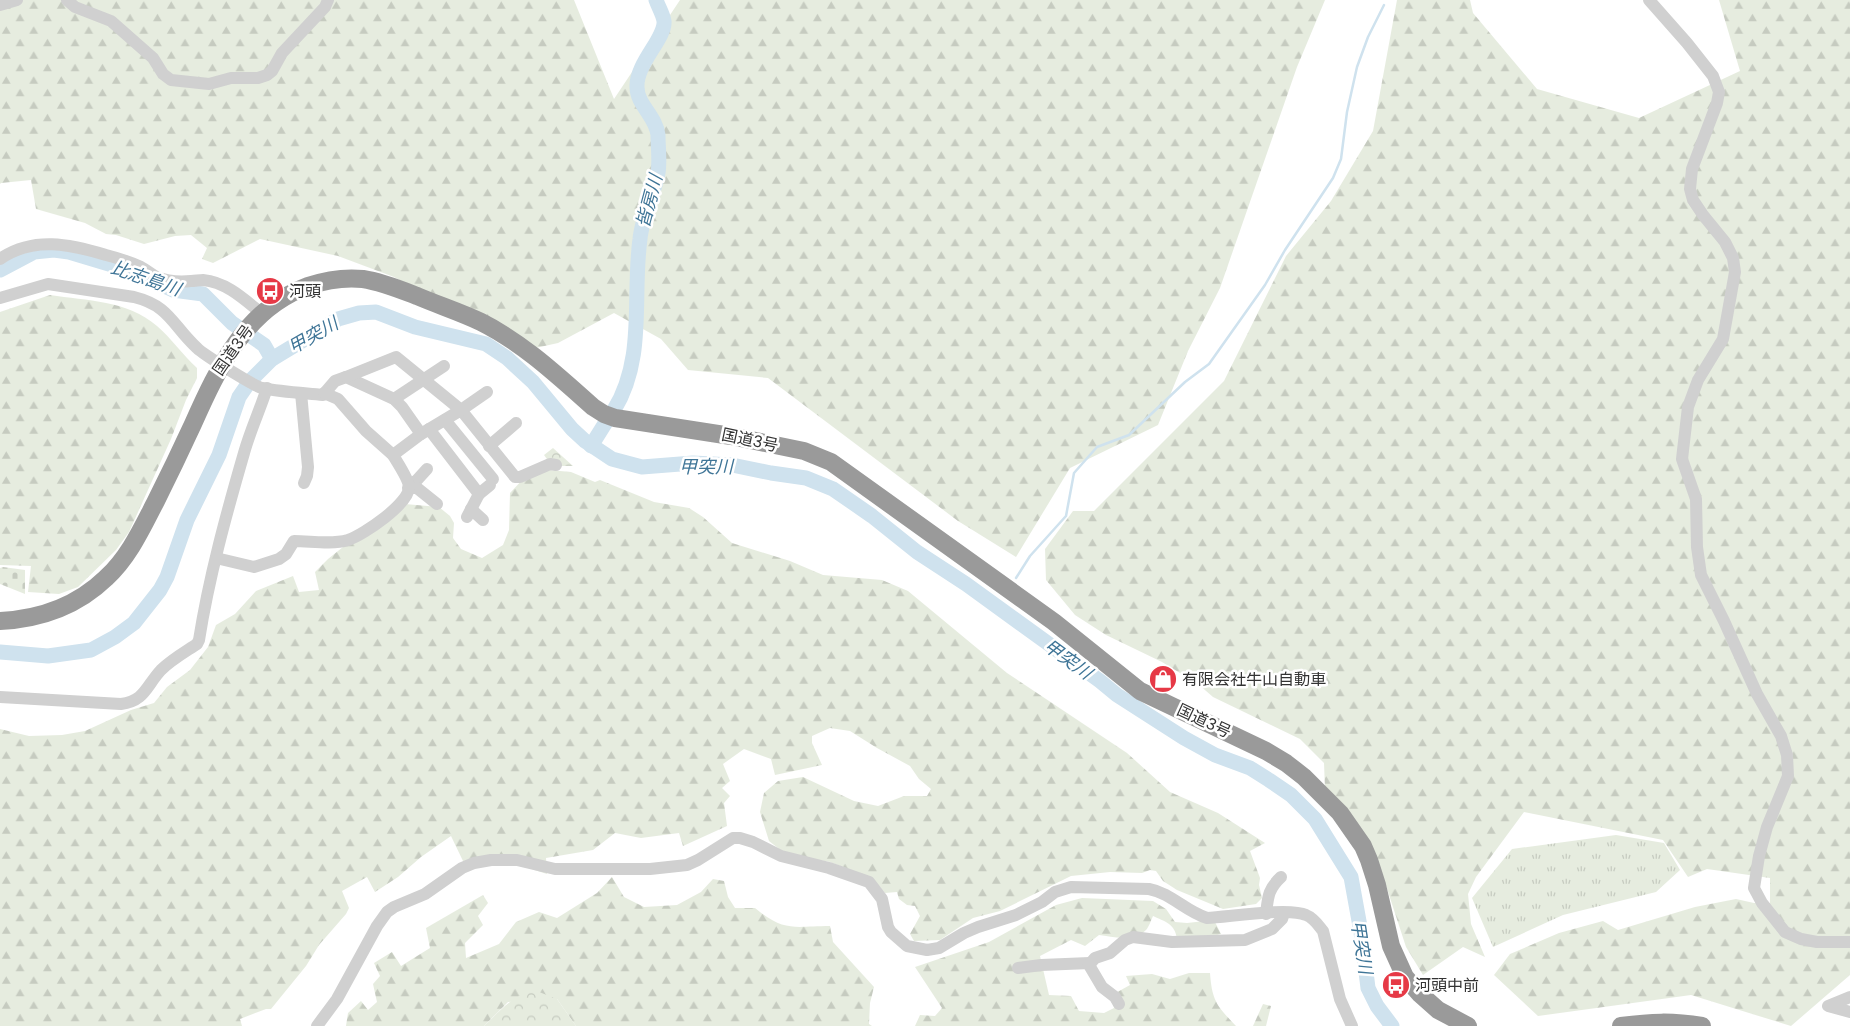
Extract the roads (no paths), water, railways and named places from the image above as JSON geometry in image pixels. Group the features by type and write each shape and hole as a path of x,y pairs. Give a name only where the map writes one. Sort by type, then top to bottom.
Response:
{"highway":[{"name":"国道3号","path":"0,621 30,618 63,607 86,594 114,570 140,533 174,465 212,380 227,367 243,333 261,313 295,291 319,282 352,278 381,283 493,328 531,353 593,407 604,414 615,418 731,436 804,451 832,462 1054,622 1140,691 1266,751 1286,763 1304,776 1340,814 1363,846 1377,885 1391,946 1405,977 1438,1010 1468,1026"},
{"path":"1621,1026 1677,1022 1702,1026"}],"street":[{"path":"0,5 17,0"},
{"path":"67,0 75,7 111,21 153,58 163,74 171,80 208,84 231,78 258,78 267,75 272,71 282,53 325,7 328,0"},
{"path":"1649,0 1713,76 1719,92 1717,103 1692,169 1690,189 1693,200 1698,208 1725,242 1733,258 1735,272 1723,339 1698,380 1688,407 1682,460 1696,498 1697,547 1700,575 1758,694 1781,736 1787,755 1788,776 1767,826 1759,856 1754,888 1762,903 1785,932 1801,939 1818,942 1850,942"},
{"path":"0,259 27,246 51,243 72,246 124,260 143,268 156,277 173,280 202,280 221,285 239,295 261,313"},
{"path":"0,298 34,287 57,284 147,300 169,314 197,348 211,359 264,388 323,395 335,381 396,357 461,410 515,477 520,477 550,464 556,465"},
{"path":"394,399 444,366"},
{"path":"346,377 394,399 425,431 479,494"},
{"path":"0,697 121,704 134,702 143,694 162,669 196,644 199,640 204,607 244,452 264,388"},
{"path":"393,455 425,431 488,392"},
{"path":"301,393 308,467 304,484"},
{"path":"216,558 254,567 279,559 286,554 294,541 329,542 347,540 368,530 397,506 408,494 409,486 393,455 366,431 338,400 324,393"},
{"path":"445,420 492,482 479,494 469,513 483,520"},
{"path":"489,446 516,423"},
{"path":"409,486 427,469"},
{"path":"409,486 417,488 437,504"},
{"path":"317,1026 337,999 377,926 388,912 394,907 425,894 462,868 474,863 491,860 518,860 555,869 662,868 687,865 733,838 753,842 781,856 829,868 869,882 882,899 888,927 891,932 907,946 927,950 940,948 964,933 1016,915 1042,902 1055,892 1071,887 1149,889 1159,891 1198,915 1207,918 1284,913 1305,914 1317,922 1323,931 1340,999 1352,1026"},
{"path":"1266,914 1268,894 1273,884 1281,877"},
{"path":"1018,968 1090,963 1095,958 1110,953 1125,940 1133,937 1172,942 1245,940 1272,929 1282,919 1284,913"},
{"path":"1090,963 1089,965 1098,982 1115,997 1119,1004"},
{"path":"1850,997 1828,1006 1850,1012"}],"waterway":[{"name":"皆房川","path":"614,410 624,390 630,370 636,327 640,239 659,168 657,128 640,99 637,87 641,69 663,28 664,21 656,0"},
{"path":"1016,578 1030,556 1066,516 1074,473 1097,447 1129,435 1185,382 1209,364 1265,285 1285,250 1333,178 1341,159 1347,112 1357,67 1368,37 1384,5"},
{"name":"比志島川","path":"0,270 34,252 54,250 69,252 129,270 173,290 203,294 232,323 264,345 272,359"},
{"name":"甲突川","path":"0,652 48,656 91,650 115,637 134,623 160,590 167,577 187,520 219,455 239,397 250,381 272,359 338,319 359,313 376,312 415,327 486,344 507,358 533,382 572,429 585,441 612,459 642,467 693,463 732,465 806,478 833,489 872,516 917,552 966,584 1117,695 1184,738 1215,755 1250,768 1291,795 1315,819 1351,877 1361,932 1368,988 1377,1006 1392,1026"},
{"name":"皆房川","path":"591,446 606,422"}],"place":[{"name":"河頭","path":"270,291"},
{"name":"有限会社牛山自動車","path":"1163,679"},
{"name":"河頭中前","path":"1396,985"}]}
